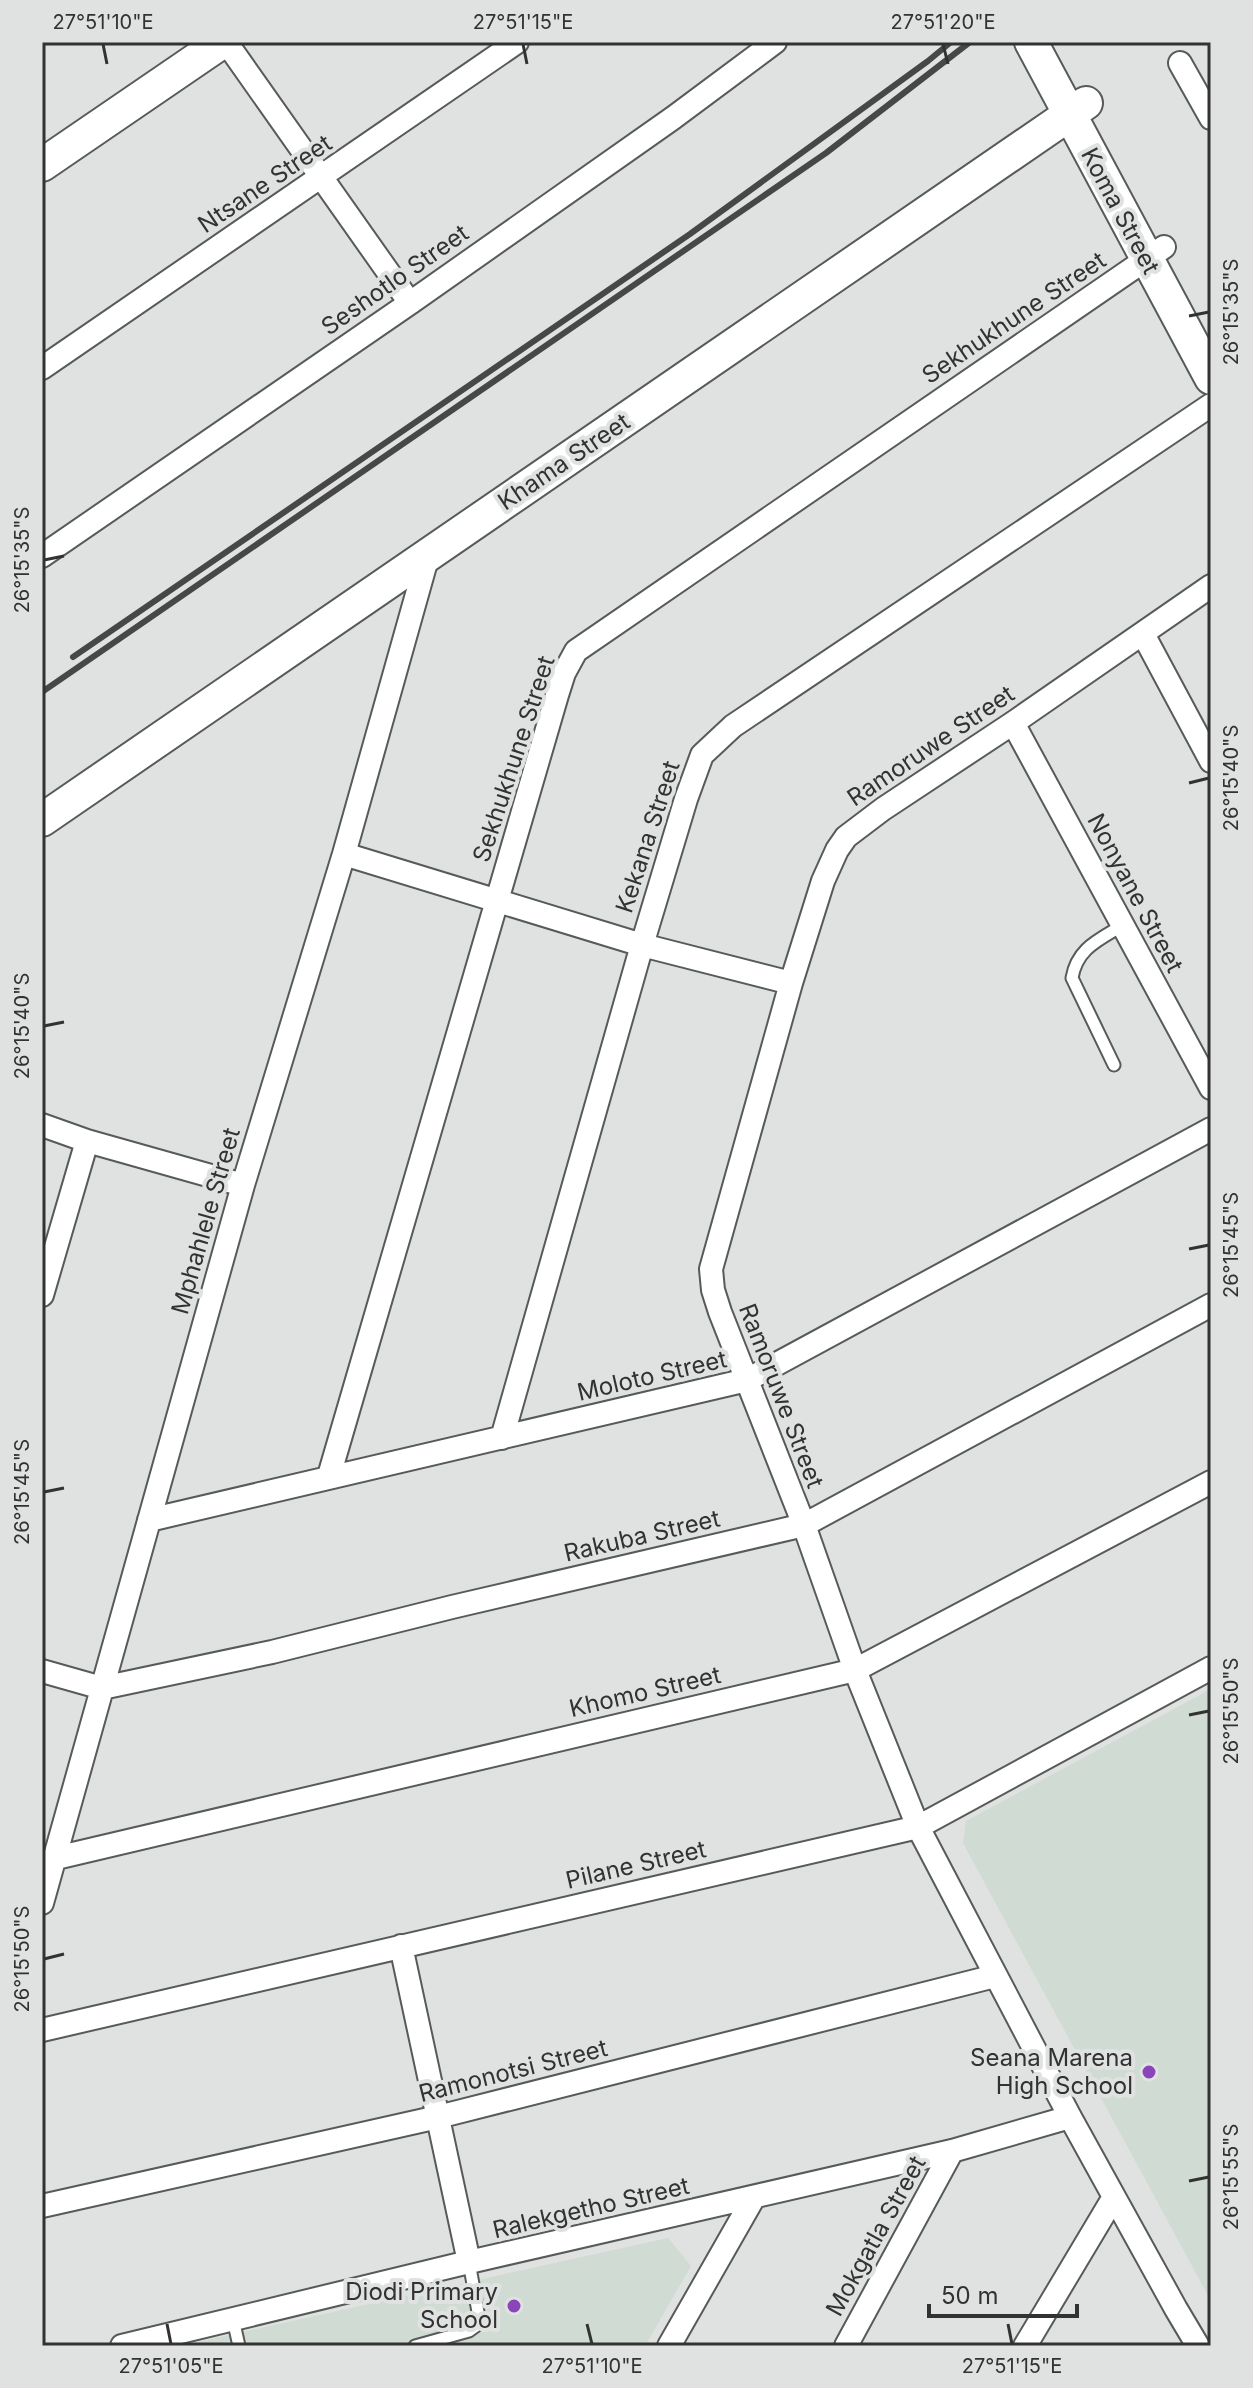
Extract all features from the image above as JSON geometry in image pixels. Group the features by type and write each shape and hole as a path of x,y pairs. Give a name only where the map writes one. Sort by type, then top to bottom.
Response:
{"street":[{"path":"42,165 224,42 410,303"},
{"name":"Ntsane Street","path":"42,368 517,42"},
{"name":"Seshotlo Street","path":"42,556 410,303 673,118 775,42"},
{"name":"Koma Street","path":"1039,44 1155,253 1211,378"},
{"path":"1180,63 1211,118"},
{"name":"Khama Street","path":"42,820 1078,110"},
{"name":"Koma Street","path":"1155,253 1211,333"},
{"name":"Sekhukhune Street","path":"329,1476 564,673 576,651 1155,253"},
{"name":"Kekana Street","path":"502,1438 642,945 702,755 733,726 1211,405"},
{"name":"Mphahlele Street","path":"42,1903 243,1185 344,854 428,555"},
{"name":"Ramoruwe Street","path":"1198,2346 1070,2117 918,1827 855,1670 804,1525 713,1290 711,1269 791,983 823,881 846,837 1211,586"},
{"path":"1143,634 1211,761"},
{"name":"Nonyane Street","path":"1013,723 1211,1088"},
{"path":"344,854 642,945 791,983"},
{"path":"42,1125 87,1141 243,1185"},
{"name":"Moloto Street","path":"149,1520 747,1380 1211,1129"},
{"path":"42,1295 87,1141"},
{"name":"Rakuba Street","path":"42,1671 102,1688 272,1652 804,1525 1211,1305"},
{"name":"Khomo Street","path":"56,1858 855,1670 1211,1482"},
{"name":"Pilane Street","path":"42,2030 918,1827 1211,1668"},
{"path":"401,1946 469,2262"},
{"name":"Ramonotsi Street","path":"42,2206 438,2117 995,1976"},
{"name":"Ralekgetho Street","path":"122,2346 469,2262 952,2151 1070,2117"},
{"name":"Mokgatla Street","path":"846,2346 952,2151"},
{"path":"669,2346 754,2197"},
{"path":"1025,2346 1114,2197"}],"lane":[{"path":"1114,1065 1072,978 1074,963 1082,954 1123,925"},
{"path":"415,2346 462,2333 480,2323 469,2262"},
{"path":"233,2319 239,2346"}],"shaded area":[{"name":"Seana Marena High School","path":"1211,1689 1211,2301 963,1843 966,1821"},
{"name":"Diodi Primary School","path":"668,2238 691,2266 645,2346 179,2346"}],"railway":[{"path":"73,657 690,234 951,42"},
{"path":"42,692 826,153 970,42"}],"place":[{"name":"Seana Marena High School","path":"1149,2072"},
{"name":"Diodi Primary School","path":"514,2306"}]}
